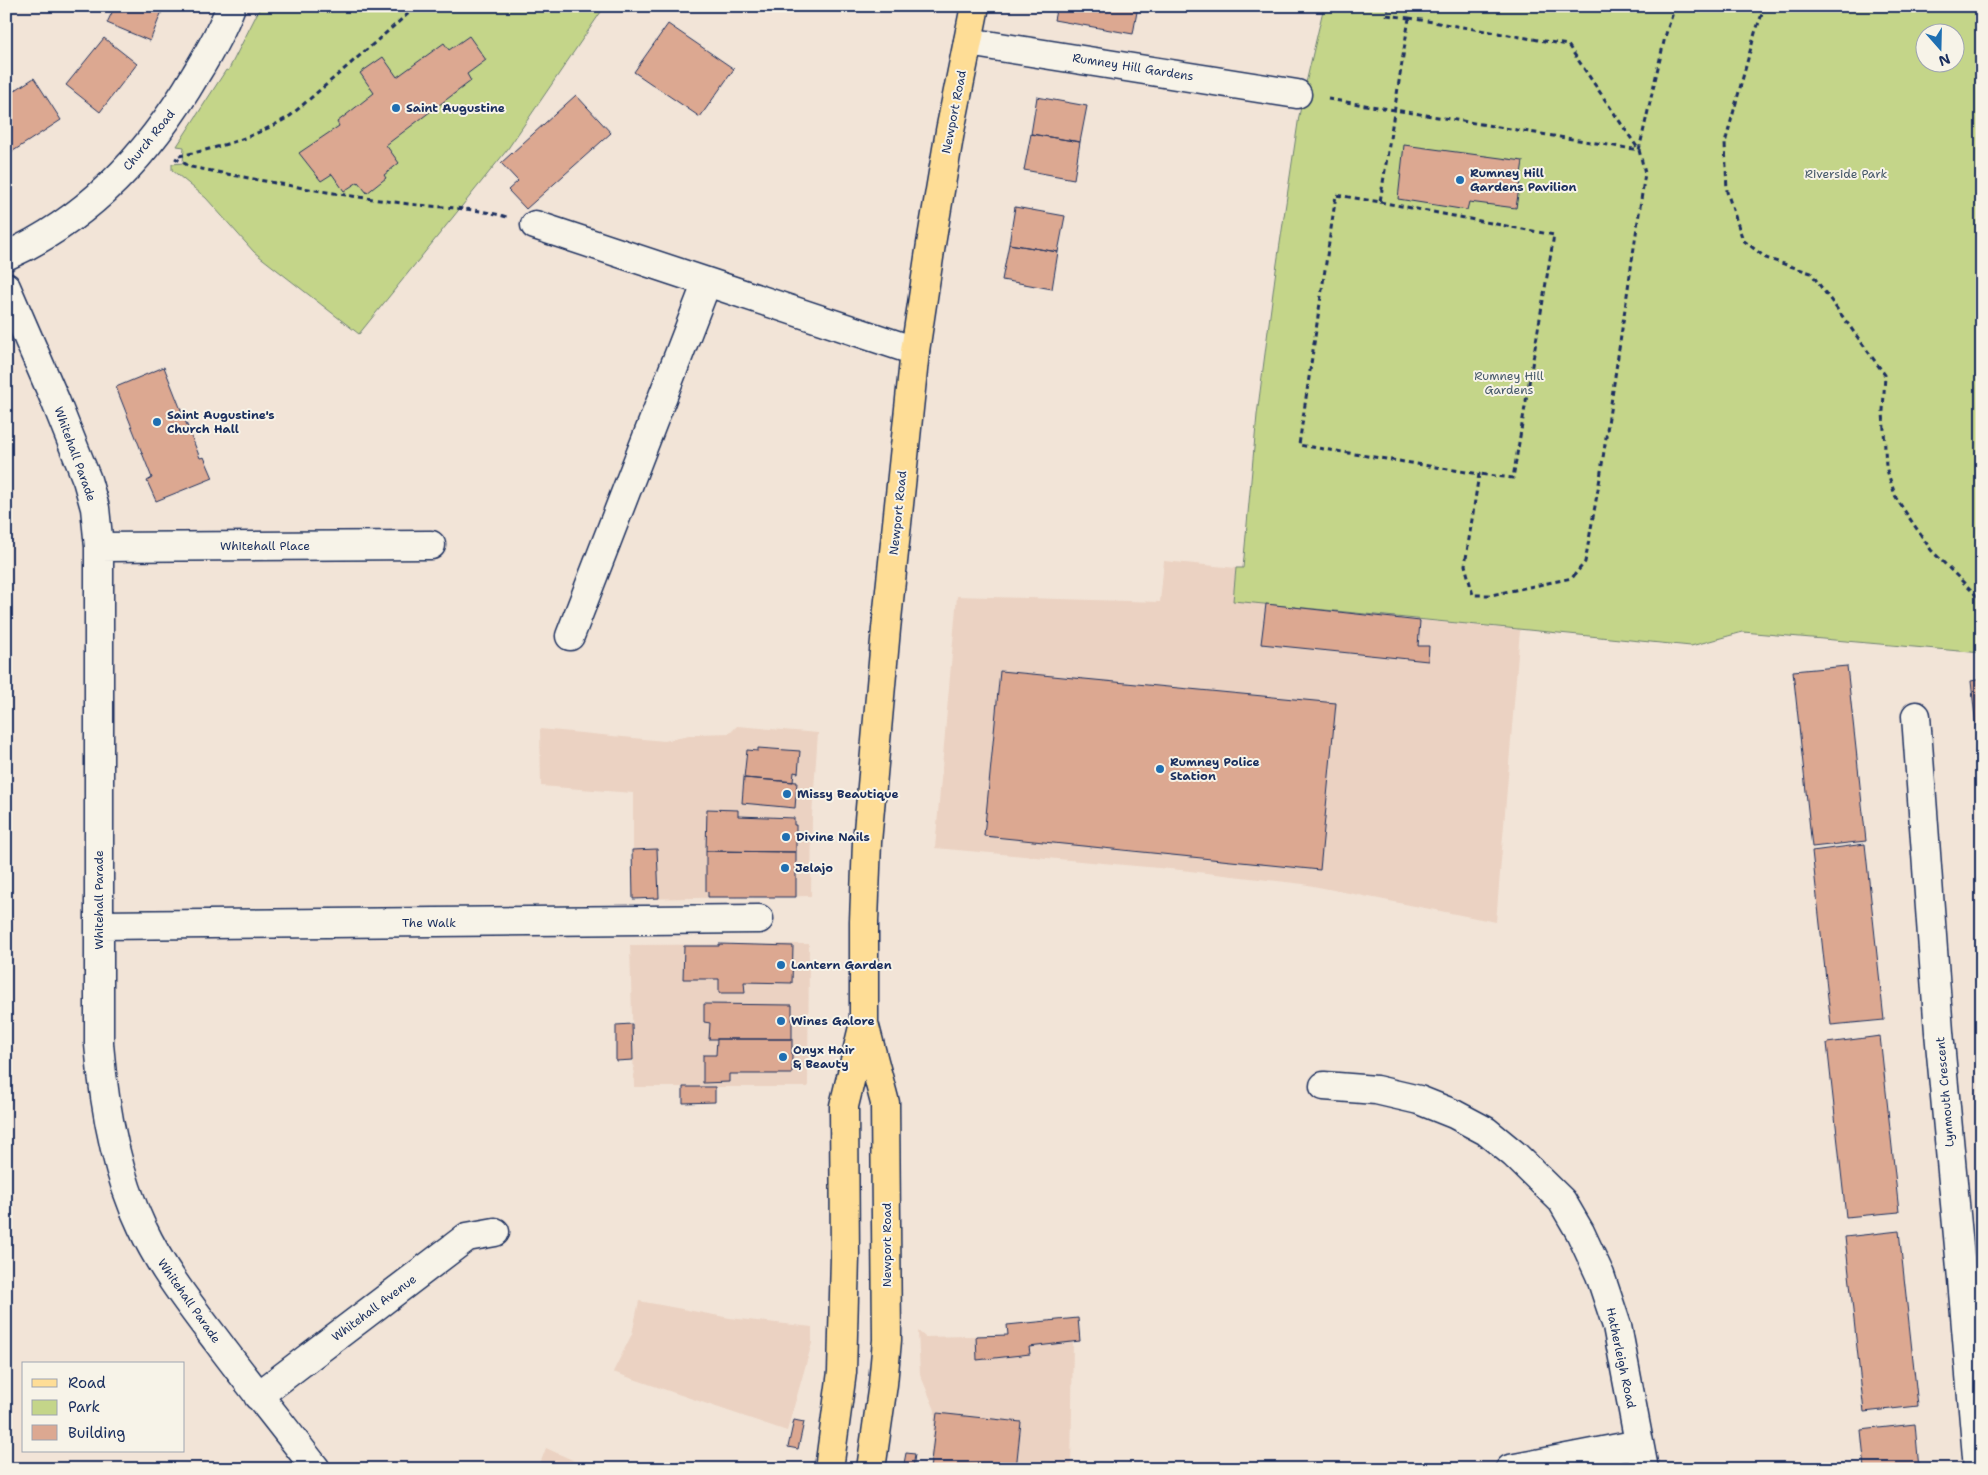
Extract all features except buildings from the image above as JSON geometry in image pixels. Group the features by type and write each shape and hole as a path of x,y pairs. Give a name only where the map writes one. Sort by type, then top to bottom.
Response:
{"main road":[{"name":"Newport Road","path":"829,1469 838,1413 843,1355 845,1257 844,1106 864,1024 864,921 867,842 885,639 915,351 930,244 975,6"},
{"name":"Newport Road","path":"864,1024 885,1103 886,1340 883,1384 871,1469"}],"street":[{"name":"Church Road","path":"6,256 49,235 79,213 137,159 166,122 189,88 208,56 231,6"},
{"name":"Rumney Hill Gardens","path":"968,42 1297,94"},
{"path":"535,225 915,351"},
{"path":"570,636 707,282"},
{"name":"Whitehall Parade","path":"6,287 55,400 87,480 95,508 99,547 100,1044 102,1076 116,1150 128,1190 142,1226 165,1269 258,1396 316,1469"},
{"name":"Whitehall Place","path":"99,547 431,545"},
{"name":"Lynmouth Crescent","path":"1916,716 1939,1032 1962,1268 1978,1469"},
{"name":"The Walk","path":"99,925 759,919"},
{"name":"Hatherleigh Road","path":"1324,1086 1376,1090 1419,1100 1454,1114 1486,1131 1514,1154 1562,1201 1584,1240 1600,1275 1617,1326 1641,1456"},
{"name":"Whitehall Avenue","path":"258,1396 467,1238 495,1232"},
{"path":"1510,1469 1641,1456"}],"path":[{"path":"417,6 290,116 273,127 214,149 173,157 191,167 316,191 396,203 483,210 535,225"},
{"path":"1388,6 1387,15 1568,45 1639,150 1644,172 1600,478 1585,562 1572,578 1491,595 1473,595 1465,565 1479,474"},
{"path":"1639,150 1665,37 1675,6"},
{"path":"1765,6 1755,33 1725,143 1727,192 1743,240 1766,258 1811,273 1885,375 1883,411 1886,467 1896,498 1931,550 1982,601"},
{"path":"1380,202 1409,18"},
{"path":"1297,94 1639,150"},
{"path":"1336,195 1554,235 1513,478 1479,474 1299,445 1336,195"}],"shaded area":[{"path":"1164,561 1236,568 1233,601 1520,630 1496,922 1303,884 1181,870 935,848 957,596 1160,602"},
{"path":"737,726 818,733 812,816 811,896 633,899 633,793 541,786 540,729 664,741 699,734 730,733"},
{"path":"809,944 808,1087 634,1087 630,945"},
{"path":"639,1301 730,1318 812,1327 812,1343 787,1431 613,1372 632,1334"},
{"path":"1078,1318 1080,1341 1073,1342 1071,1469 929,1469 935,1410 920,1374 918,1331 925,1337 1007,1335 1007,1325"},
{"path":"546,1448 592,1469 538,1469"}],"green space":[{"path":"261,6 605,6 507,150 359,334 254,252 206,198 172,170 172,164 183,163 184,147 177,146 226,70 228,71"},
{"name":"Rumney Hill Gardens","path":"1324,6 1982,6 1982,653 1743,632 1691,646 1233,601 1236,568 1243,568 1257,415 1275,277 1299,116 1301,107 1305,105 1309,86 1306,83"}],"place":[{"name":"Saint Augustine","path":"396,108"},
{"name":"Rumney Hill Gardens Pavilion","path":"1460,180"},
{"name":"Saint Augustine's Church Hall","path":"157,422"},
{"name":"Rumney Police Station","path":"1160,769"},
{"name":"Missy Beautique","path":"787,794"},
{"name":"Divine Nails","path":"786,837"},
{"name":"Jelajo","path":"785,868"},
{"name":"Lantern Garden","path":"781,965"},
{"name":"Wines Galore","path":"781,1021"},
{"name":"Onyx Hair & Beauty","path":"783,1057"}],"park label":[{"name":"Riverside Park","path":"1846,174"}]}
